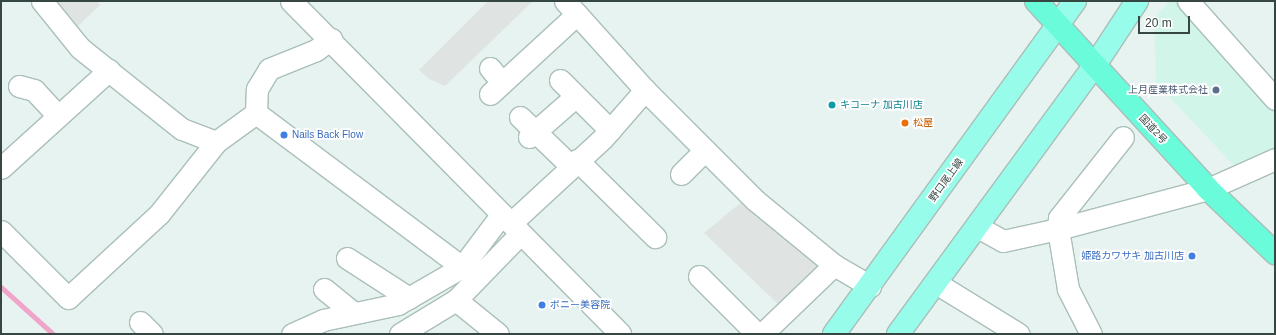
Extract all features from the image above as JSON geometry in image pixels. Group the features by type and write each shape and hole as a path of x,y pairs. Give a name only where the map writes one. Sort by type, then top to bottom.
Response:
{"highway":[{"name":"国道2号","path":"1036,1 1208,189 1275,253"}],"main road":[{"name":"野口尾上線","path":"834,334 1075,1"},
{"path":"898,334 1095,65 1138,1"}],"street":[{"path":"42,1 80,48 182,129 216,142"},
{"path":"291,1 331,39 620,334"},
{"path":"1197,4 1272,88"},
{"path":"494,82 571,8 646,90 755,200 834,265 870,286"},
{"path":"256,113 257,89 269,69 316,50 331,39"},
{"path":"1,168 109,70"},
{"path":"560,80 610,130"},
{"path":"19,86 34,90 58,116"},
{"path":"292,334 324,320 398,304 462,267 511,224 610,130 646,90"},
{"path":"532,134 576,96"},
{"path":"1,231 68,298 160,214 216,142 256,113"},
{"path":"256,113 462,267"},
{"path":"520,117 532,134 574,163 655,237"},
{"path":"1091,334 1068,289 1058,229 1059,218 1123,137"},
{"path":"681,174 705,150"},
{"path":"976,226 1003,241 1058,229 1208,189 1275,159"},
{"path":"400,334 456,300 511,224"},
{"path":"347,258 409,298"},
{"path":"762,334 834,265"},
{"path":"699,276 758,334"},
{"path":"936,283 1019,334"},
{"path":"324,289 354,313"},
{"path":"456,300 498,334"}],"shaded area":[{"path":"51,1 97,1 100,5 76,28"},
{"path":"488,1 533,1 445,86 429,79 419,70"},
{"path":"1170,1 1179,1 1275,111 1275,154 1238,170 1156,83 1154,18"},
{"path":"744,200 825,266 781,307 704,233"}],"waterway":[{"path":"1,287 53,334"}],"place":[{"name":"上月産業株式会社","path":"1216,90"},
{"name":"キコーナ 加古川店","path":"832,105"},
{"name":"松屋","path":"905,123"},
{"name":"Nails Back Flow","path":"284,135"},
{"name":"姫路カワサキ 加古川店","path":"1192,256"},
{"name":"ポニー美容院","path":"542,305"}]}
